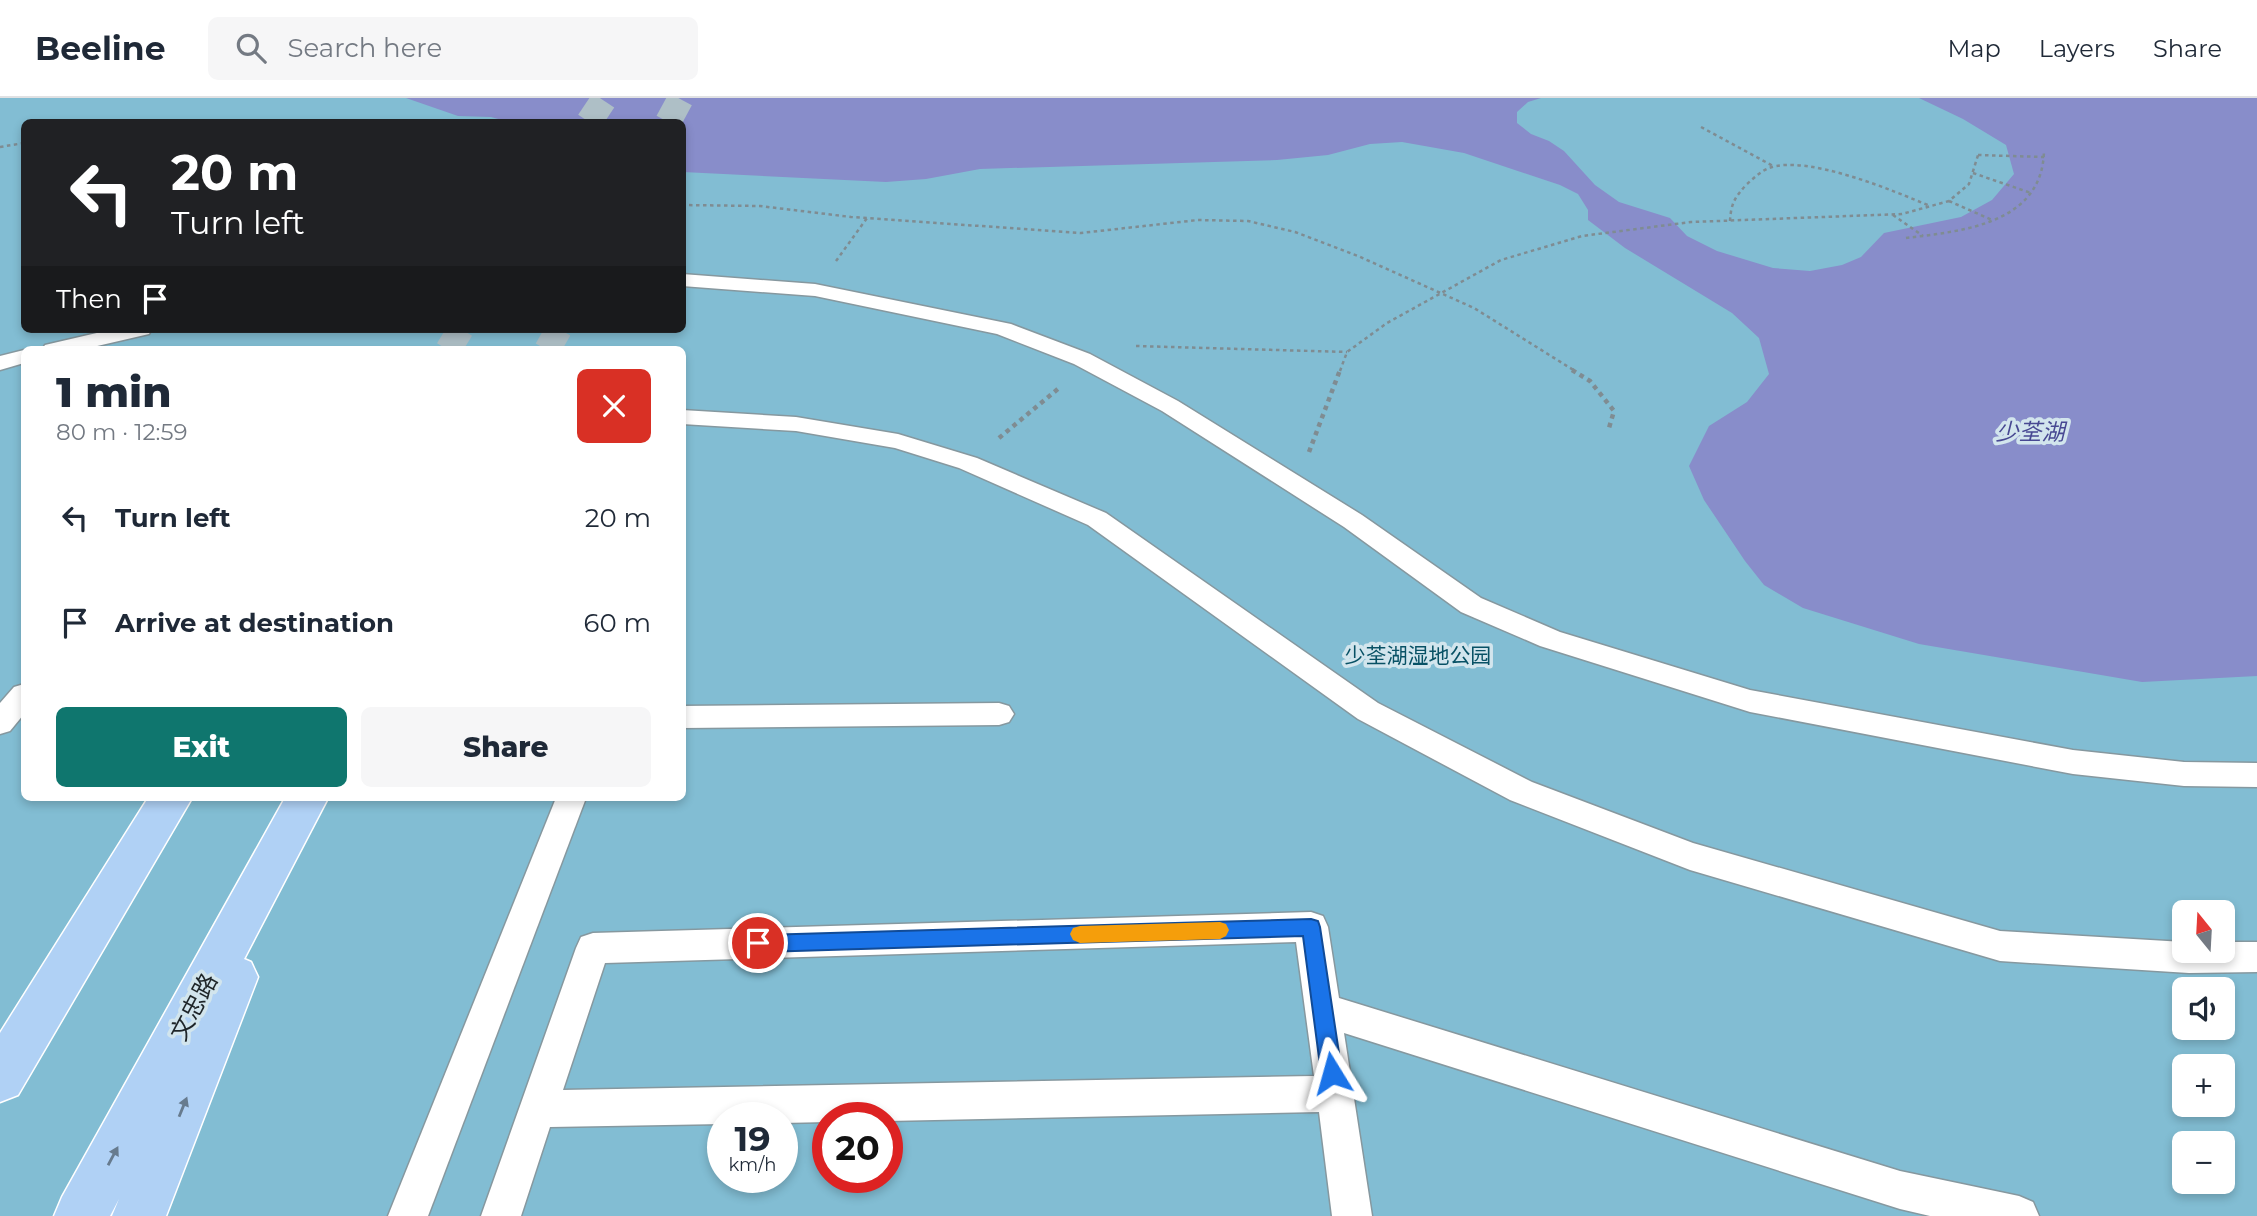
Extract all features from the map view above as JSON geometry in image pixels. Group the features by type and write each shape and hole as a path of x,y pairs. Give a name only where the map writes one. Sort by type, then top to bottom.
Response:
{"highway":[{"path":"0,1079 169,801"},
{"path":"139,1216 302,807"},
{"name":"文忠路","path":"81,1216 302,807"},
{"path":"0,1026 146,840"}],"lane":[{"path":"686,280 815,290 1003,329 1090,363 1170,406 1353,521 1471,606 1550,639 1750,701 2073,762 2184,774 2257,775"},
{"path":"70,346 124,333"},
{"path":"0,363 21,358"},
{"path":"686,416 809,426 898,441 968,463 1097,519 1368,711 1521,791 1690,856 2000,946 2189,958 2257,957"},
{"path":"0,723 21,698"},
{"path":"686,717 999,714"},
{"path":"408,1216 569,801"},
{"path":"501,1216 593,948 1311,927 1352,1216"},
{"path":"1323,1010 1899,1190 2019,1216"},
{"path":"538,1110 1334,1094"}],"path":[{"path":"1701,127 1774,167"},
{"path":"0,147 21,144"},
{"path":"1906,239 1959,231 1993,220 2020,205 2031,193 2043,170 2044,150"},
{"path":"1296,485 1347,352 1387,323 1501,260 1582,236 1691,222 1892,214 1948,201 1969,184 1979,154 2044,157"},
{"path":"1730,220 1731,202 1763,172 1774,167 1801,168 1849,176 1931,206"},
{"path":"1973,173 2031,193"},
{"path":"1948,201 1993,220"},
{"path":"686,205 760,206 801,213 1081,233 1198,220 1248,221 1295,232 1358,256 1474,309 1590,381 1614,411 1609,428"},
{"path":"1892,214 1924,236"},
{"path":"815,290 867,218"},
{"path":"1124,346 1347,352"},
{"path":"968,463 1090,363"}],"green space":[{"name":"少荃湖湿地公园","path":"0,98 2257,98 2257,1216 0,1216"}],"water":[{"name":"少荃湖","path":"406,98 1541,98 1528,102 1517,112 1517,123 1531,134 1564,151 1595,185 1619,202 1670,218 1687,236 1717,251 1773,268 1810,271 1842,265 1861,257 1884,233 1961,217 1992,200 2014,174 2006,145 1963,119 1919,98 2257,98 2257,676 2142,682 1919,644 1803,608 1764,585 1704,500 1689,466 1709,426 1747,402 1769,374 1759,338 1732,313 1625,248 1588,220 1588,210 1578,194 1560,185 1464,153 1402,142 1370,144 1328,155 1277,160 980,169 926,179 886,182 686,172 686,119 498,119 458,116"}],"tunnel":[{"path":"591,119 605,98"},
{"path":"670,119 681,98"},
{"path":"450,346 459,333"},
{"path":"549,346 557,333"}],"slow traffic":[{"path":"1080,934 1220,930"}],"route":[{"path":"758,943 1311,927 1332,1073"}]}
